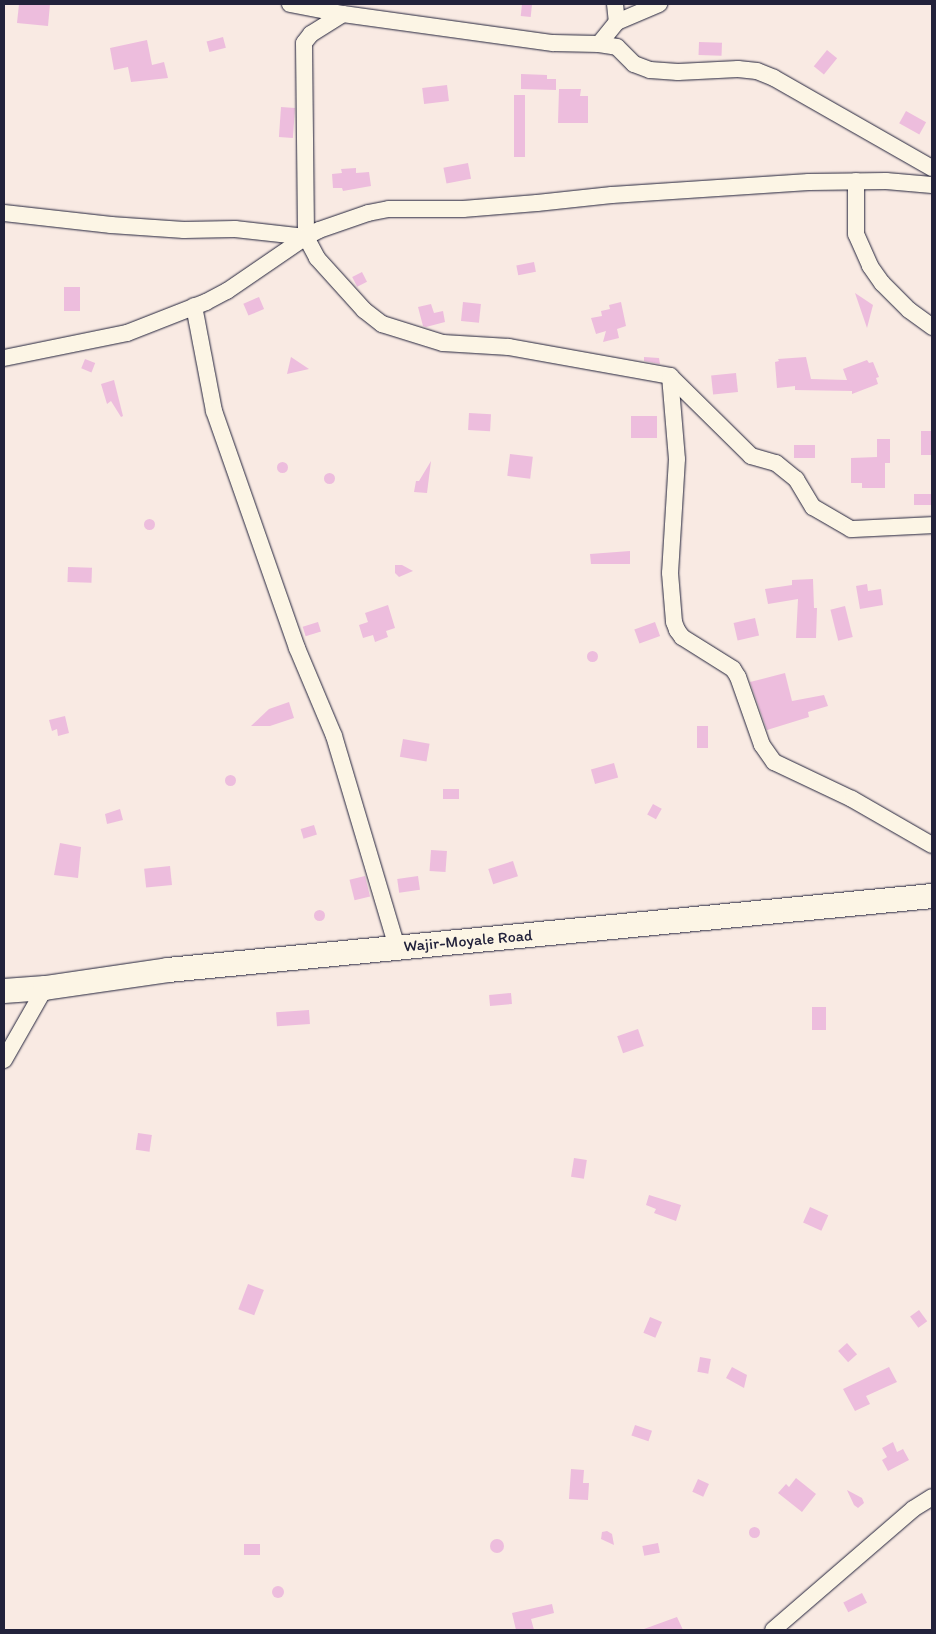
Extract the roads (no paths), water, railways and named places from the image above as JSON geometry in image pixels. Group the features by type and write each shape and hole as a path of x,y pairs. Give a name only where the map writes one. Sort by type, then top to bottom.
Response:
{"main road":[{"name":"Wajir-Moyale Road","path":"4,991 45,988 168,970 932,896"}],"street":[{"path":"290,4 343,14 553,43 598,44 617,47 634,64 650,70 678,72 738,69 758,71 932,168"},
{"path":"616,4 618,22"},
{"path":"598,44 618,22 659,4"},
{"path":"343,14 311,34 304,43 306,237 317,258 346,293 382,324 443,343 509,347 670,376 751,456 776,464 796,479 813,507 850,529 932,525"},
{"path":"856,181 856,234 870,266 882,283 909,310 932,327"},
{"path":"4,358 128,332 194,306 227,291 306,237 368,213 389,210 462,208 739,186 856,181 932,185"},
{"path":"4,213 111,225 184,230 235,230 306,237"},
{"path":"194,306 214,411 297,648 334,736 396,947"},
{"path":"670,376 677,458 670,573 674,622 677,630 682,637 732,669 738,677 762,745 774,762 852,799 932,845"},
{"path":"4,1060 45,988"},
{"path":"773,1630 913,1509 932,1498"}]}
